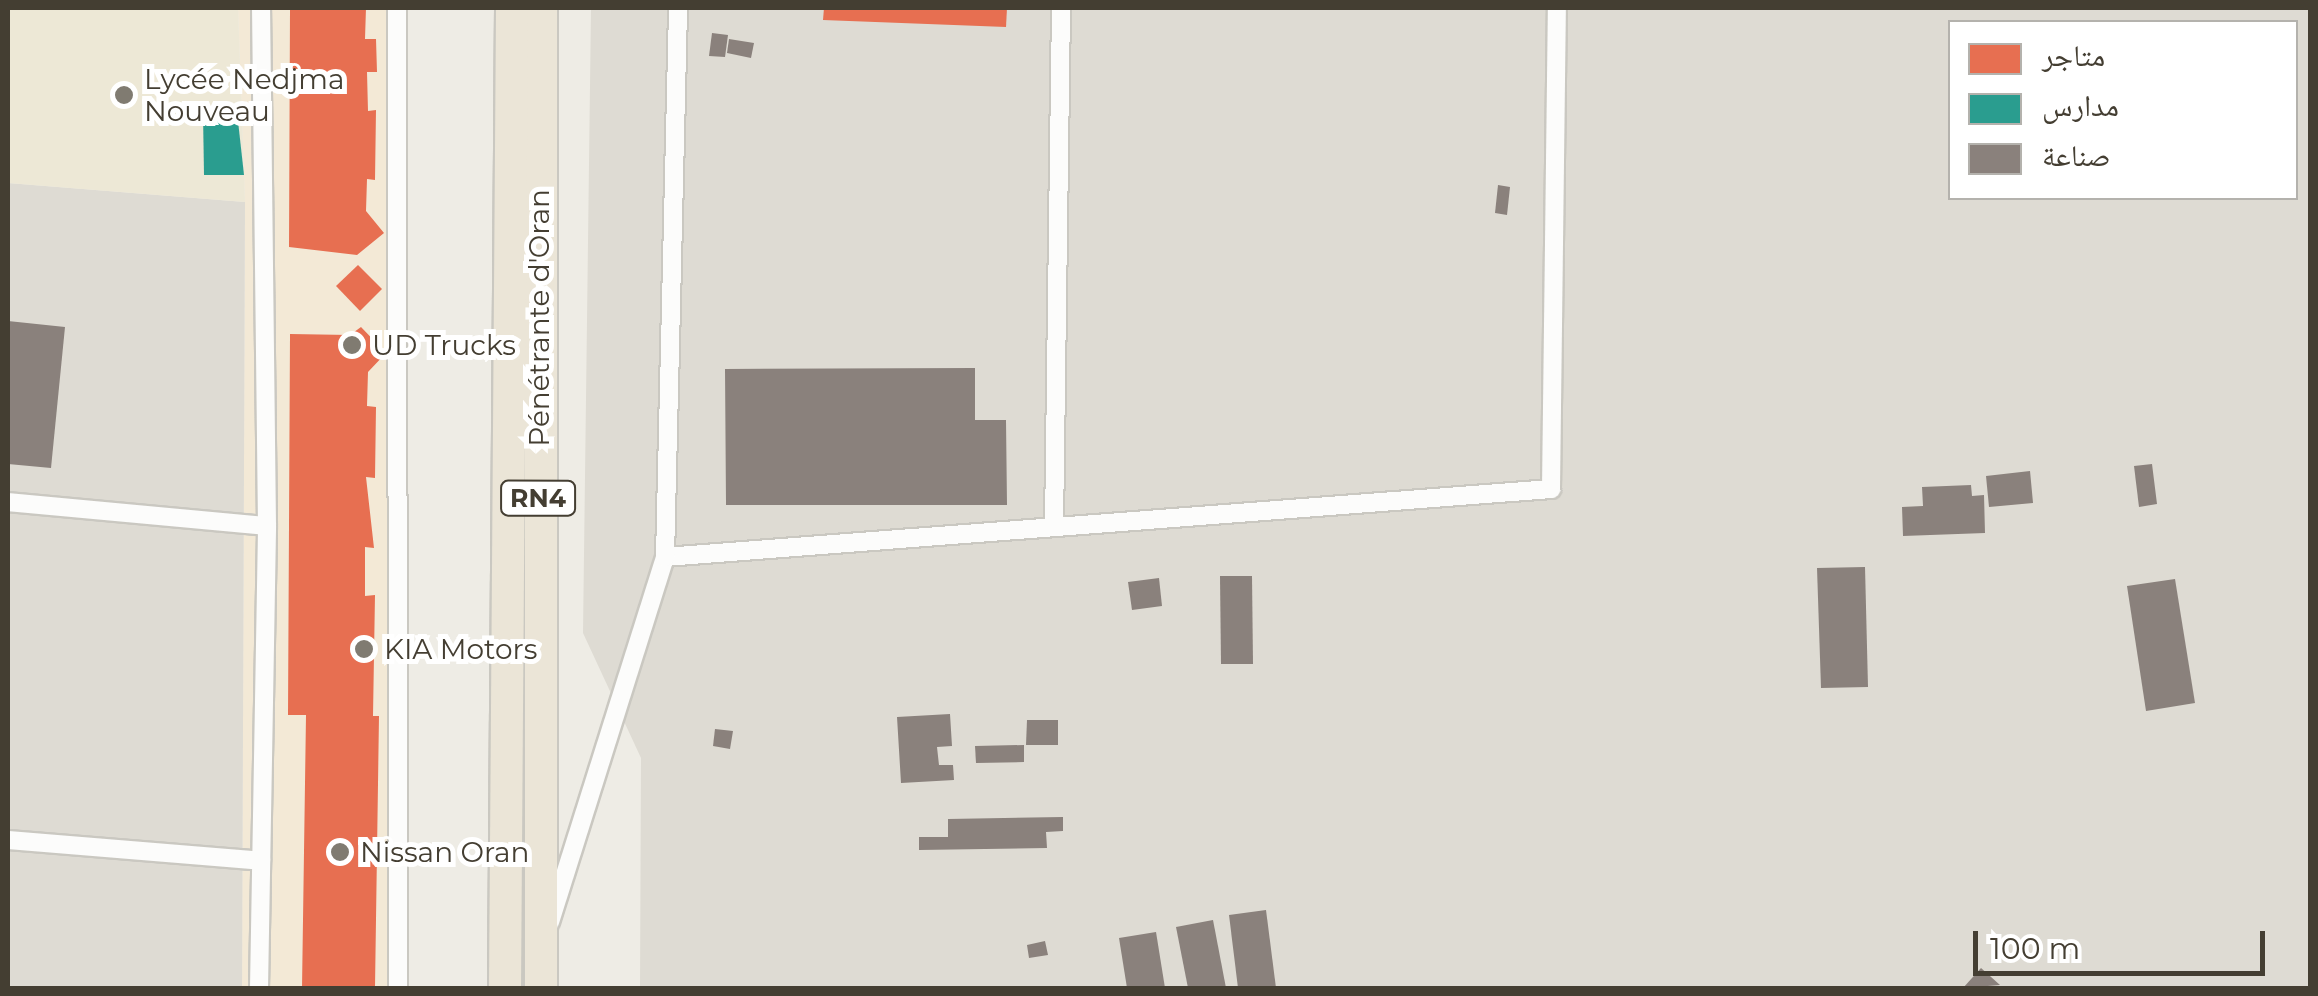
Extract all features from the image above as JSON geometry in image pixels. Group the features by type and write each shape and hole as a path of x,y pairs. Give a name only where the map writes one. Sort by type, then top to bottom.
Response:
{"highway":[{"name":"Pénétrante d'Oran","path":"505,988 512,8"},
{"name":"Pénétrante d'Oran","path":"541,8 536,746 541,988"}],"street":[{"path":"259,988 267,526 261,8"},
{"path":"398,8 398,988"},
{"path":"542,946 665,556 678,8"},
{"path":"1054,527 1061,8"},
{"path":"665,556 1551,489 1557,8"},
{"path":"8,502 267,526"},
{"path":"8,840 260,861"}],"shaded area":[{"name":"Lycée Nedjma Nouveau","path":"8,8 238,8 245,202 8,183"},
{"path":"238,8 400,8 407,988 242,988 245,202"},
{"path":"591,8 2310,8 2310,988 640,988 641,758 583,633"},
{"path":"8,183 245,202 242,988 8,988"}],"building: متاجر":[{"path":"290,8 366,8 365,39 376,39 377,72 367,72 368,111 376,110 375,180 367,179 366,211 384,233 357,255 289,247"},
{"path":"824,8 1007,8 1006,27 823,20"},
{"path":"358,265 382,289 360,311 336,286"},
{"path":"361,327 386,353 368,372 367,406 376,407 375,478 366,477 374,548 365,547 365,596 375,595 373,716 379,716 375,988 302,988 306,715 288,715 290,334 350,335"}],"building: مدارس":[{"path":"237,112 244,175 204,175 203,113"}],"building: صناعة":[{"path":"712,33 728,35 725,57 709,56"},
{"path":"729,39 754,43 751,58 727,53"},
{"path":"1498,185 1510,187 1507,215 1495,213"},
{"path":"8,321 65,327 51,468 8,464"},
{"path":"975,368 975,420 1006,420 1007,505 726,505 725,369"},
{"path":"2152,464 2157,504 2139,507 2134,466"},
{"path":"2030,471 2033,503 1989,507 1986,476"},
{"path":"1971,485 1972,496 1984,495 1985,533 1903,536 1902,507 1923,506 1922,487"},
{"path":"1865,567 1868,687 1821,688 1817,568"},
{"path":"1220,576 1252,576 1253,664 1221,664"},
{"path":"1159,578 1162,606 1132,610 1128,582"},
{"path":"2175,579 2195,703 2146,711 2127,586"},
{"path":"950,714 952,746 937,747 939,765 953,765 954,780 901,783 897,717"},
{"path":"1027,720 1058,720 1058,745 1026,745"},
{"path":"715,729 733,731 730,749 713,746"},
{"path":"1024,745 1024,762 976,763 975,746"},
{"path":"1063,817 1063,831 1046,832 1047,848 919,850 919,837 948,837 948,819"},
{"path":"1266,910 1276,988 1238,988 1229,915"},
{"path":"1213,920 1226,988 1188,988 1176,927"},
{"path":"1156,932 1165,988 1127,988 1119,938"},
{"path":"1045,941 1048,955 1029,958 1027,945"},
{"path":"1981,968 2000,985 1963,988"}],"place":[{"name":"Lycée Nedjma Nouveau","path":"124,95"},
{"name":"UD Trucks","path":"352,345"},
{"name":"KIA Motors","path":"364,649"},
{"name":"Nissan Oran","path":"340,852"}]}
